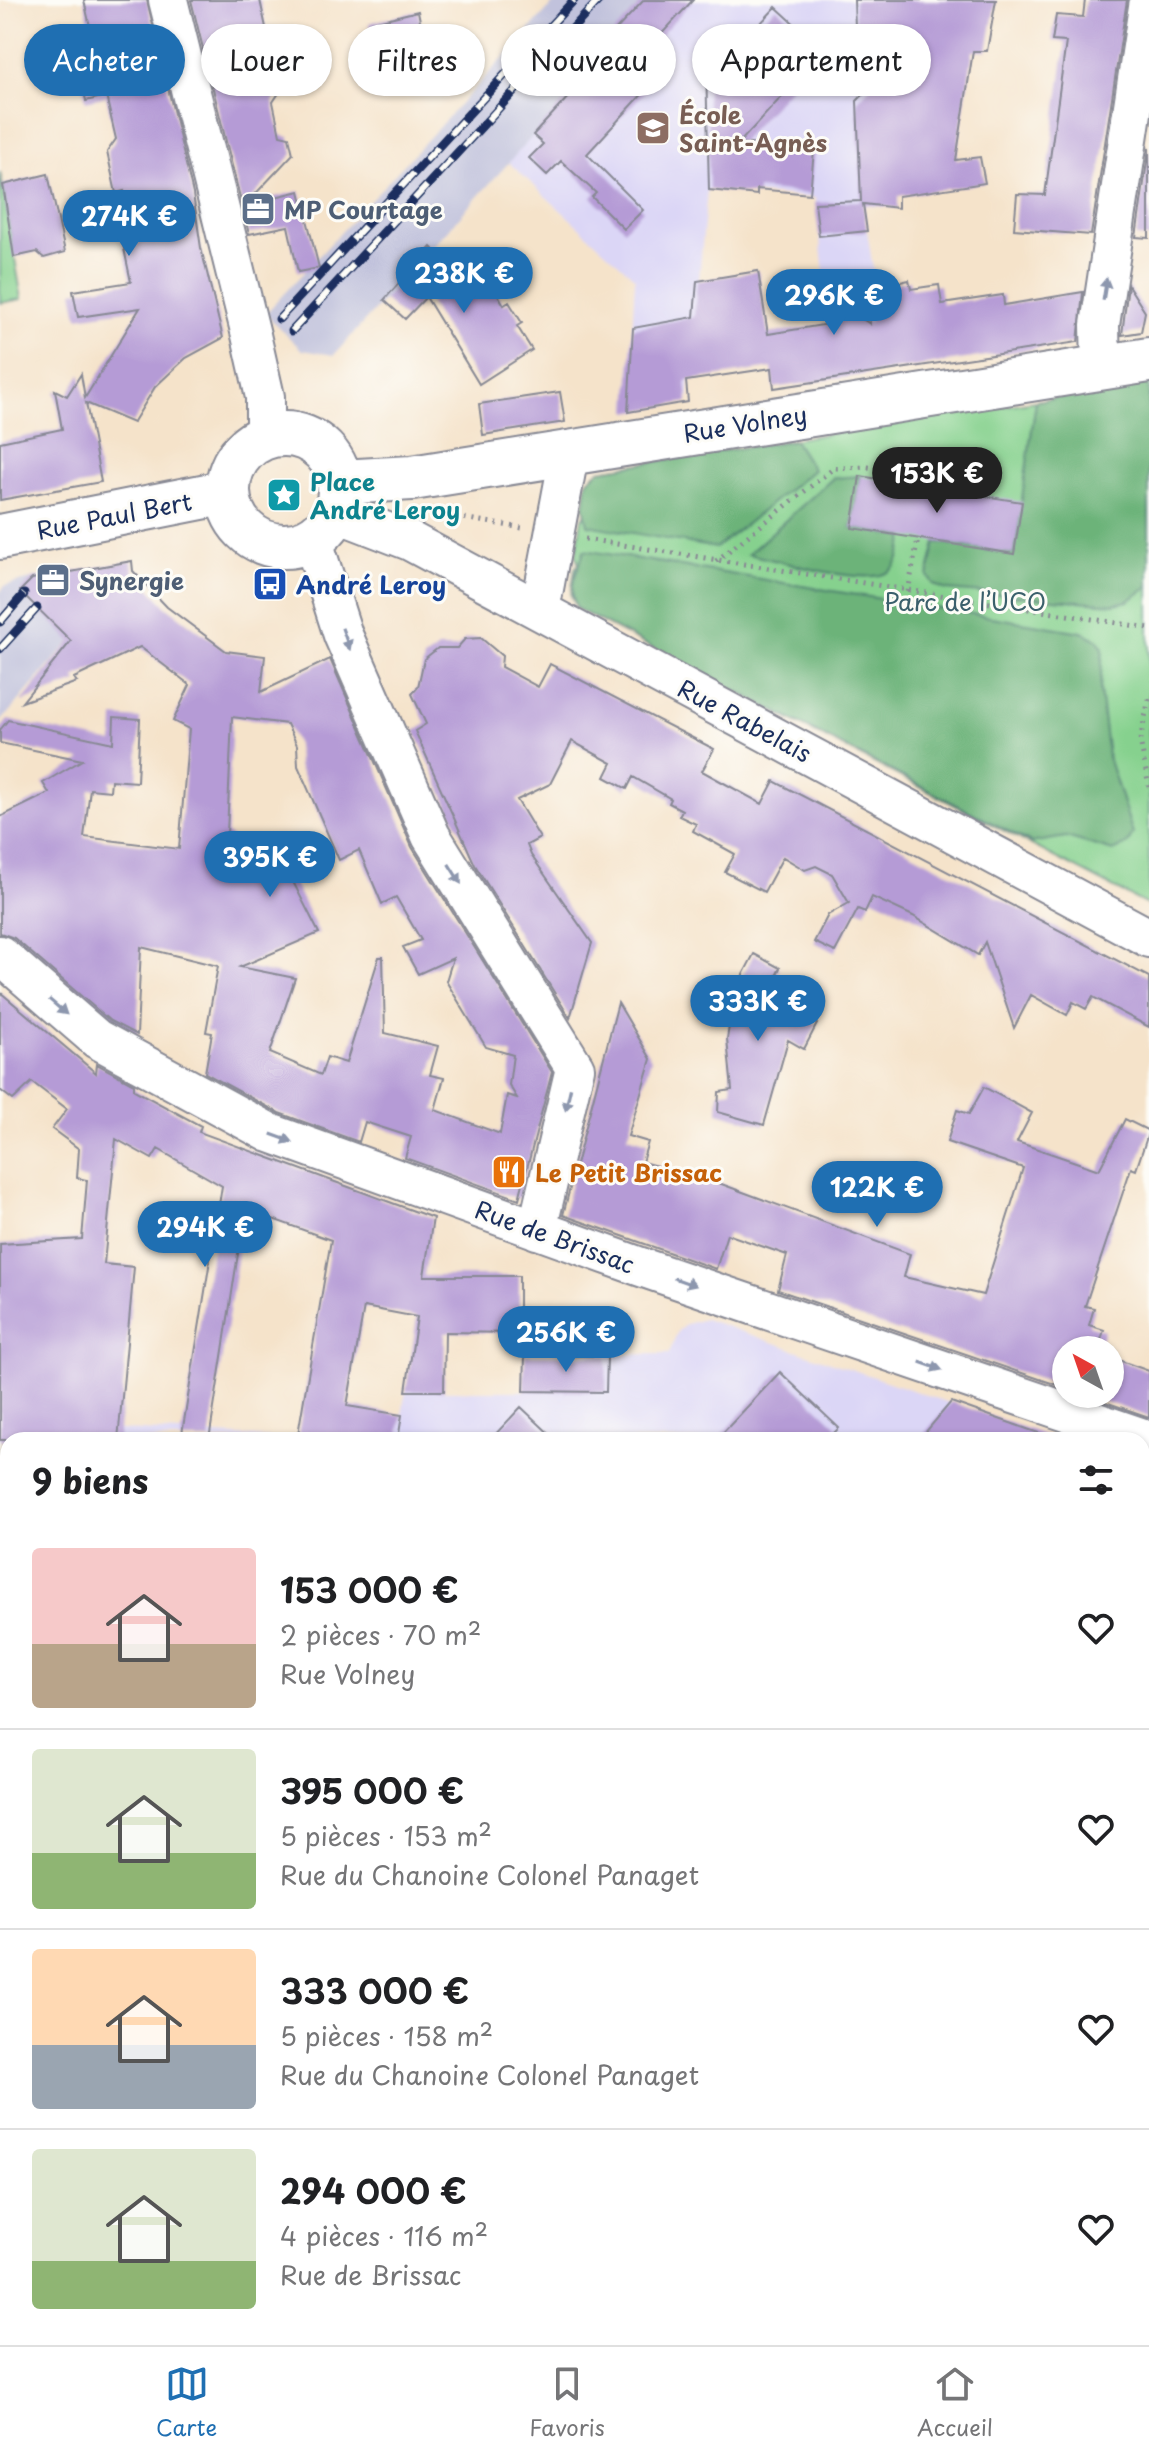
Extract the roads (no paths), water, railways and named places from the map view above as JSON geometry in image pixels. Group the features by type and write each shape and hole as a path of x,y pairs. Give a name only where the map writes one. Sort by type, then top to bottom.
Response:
{"main road":[{"name":"Rue Volney","path":"329,511 412,478 570,450 1149,360"},
{"path":"298,434 314,441 331,459 329,511 288,546 260,541 237,521 227,492 229,474 237,458 249,445 265,436 298,434"},
{"name":"Rue Paul Bert","path":"0,537 227,492"}],"street":[{"path":"168,0 265,397 265,436"},
{"path":"1101,367 1100,325 1149,0"},
{"path":"540,610 570,450"},
{"path":"329,511 343,635 431,836 575,1068 537,1230"},
{"name":"Rue Rabelais","path":"329,511 410,541 1149,938"},
{"name":"Rue de Brissac","path":"0,955 97,1039 270,1133 537,1230 1126,1432"}],"railway":[{"path":"279,319 574,0"},
{"path":"292,331 599,0"},
{"path":"0,622 24,594"},
{"path":"0,649 37,608"}],"place":[{"name":"École Saint-Agnès","path":"653,128"},
{"name":"MP Courtage","path":"258,209"},
{"name":"Place André Leroy","path":"284,495"},
{"name":"Synergie","path":"53,580"},
{"name":"André Leroy","path":"270,584"},
{"name":"Le Petit Brissac","path":"509,1172"}],"park label":[{"name":"Parc de l’UCO","path":"965,601"}]}
